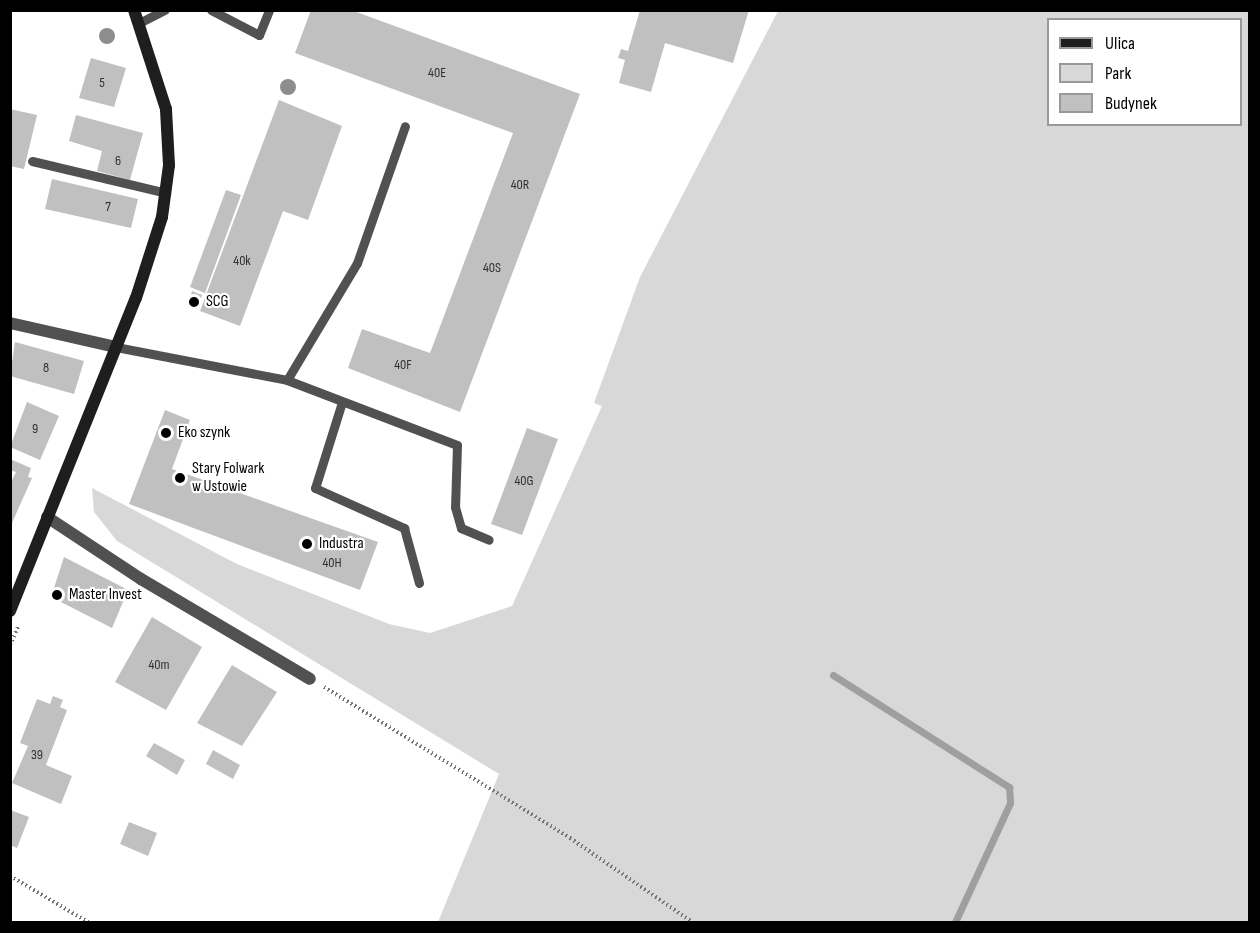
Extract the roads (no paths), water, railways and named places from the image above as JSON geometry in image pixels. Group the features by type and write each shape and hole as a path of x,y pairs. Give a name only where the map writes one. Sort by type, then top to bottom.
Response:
{"street":[{"path":"10,611 155,244 166,193 170,152 166,109 134,10"},
{"path":"10,323 116,347"},
{"path":"47,517 141,579 310,679"}],"lane":[{"path":"139,23 165,10"},
{"path":"211,10 259,35 269,10"},
{"path":"287,380 357,263 405,126"},
{"path":"32,161 166,193"},
{"path":"116,347 287,380 457,446 455,507 461,528 489,540"},
{"path":"342,402 315,488 404,528 419,583"}],"waterway":[{"path":"833,675 1009,787 1010,803 955,922"}],"place":[{"name":"SCG","path":"194,302"},
{"name":"Eko szynk","path":"166,433"},
{"name":"Stary Folwark w Ustowie","path":"180,478"},
{"name":"Industra","path":"307,544"},
{"name":"Master Invest","path":"57,595"}]}
